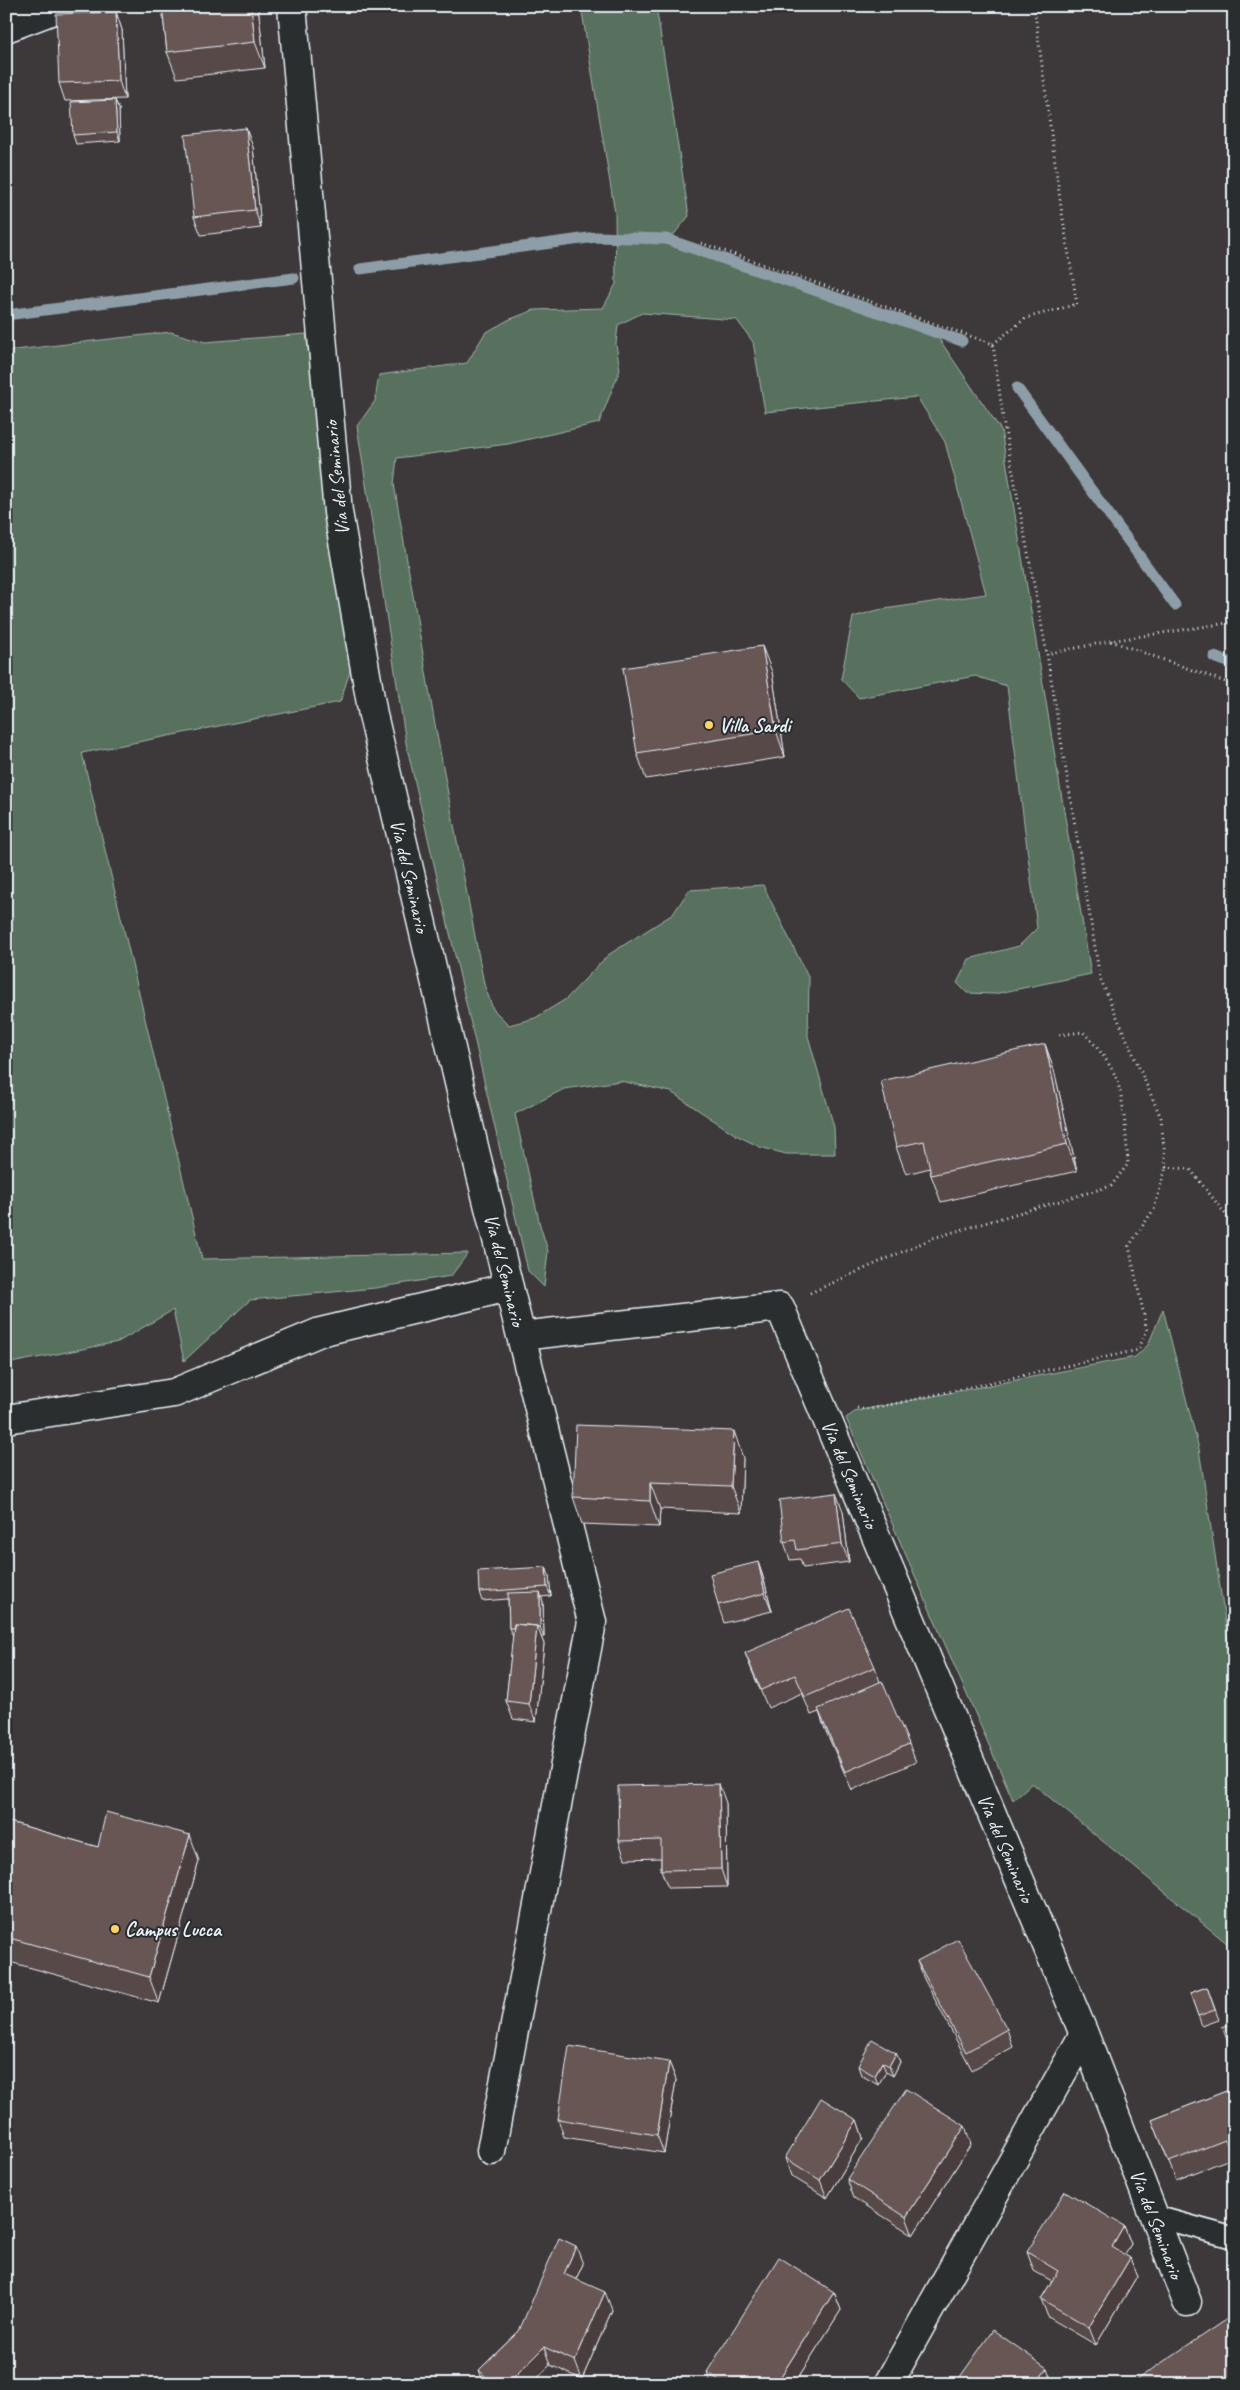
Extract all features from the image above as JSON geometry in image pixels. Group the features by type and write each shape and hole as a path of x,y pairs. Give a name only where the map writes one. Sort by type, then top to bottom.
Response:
{"street":[{"path":"6,28 64,6"},
{"name":"Via del Seminario","path":"292,6 338,512 373,715 521,1336 780,1307 1084,2034 1187,2302"},
{"path":"6,1419 174,1394 320,1332 509,1287"},
{"path":"491,2151 592,1622 521,1336"},
{"path":"888,2384 1084,2034"}],"lane":[{"path":"1154,2216 1234,2238"}],"path":[{"path":"993,344 1026,318 1077,304 1061,207 1034,6"},
{"path":"701,243 993,344"},
{"path":"820,1403 866,1410 1138,1350 1147,1330 1130,1246 1154,1209 1166,1168 1161,1118 1100,978 1047,654 1004,425 993,344"},
{"path":"1047,654 1110,641 1234,622"},
{"path":"1110,641 1234,685"},
{"path":"780,1307 933,1238 1110,1186 1128,1164 1126,1134 1118,1081 1096,1046 1082,1032 1058,1035"},
{"path":"1166,1168 1190,1169 1234,1225"}],"green space":[{"path":"581,6 656,6 689,216 671,238 939,339 1001,430 1091,974 994,994 967,993 957,983 969,959 1019,946 1037,928 1007,686 975,676 859,698 841,679 853,617 878,610 986,594 945,442 917,397 765,412 753,342 737,320 642,313 618,325 616,344 620,370 599,423 508,444 397,458 394,484 434,719 484,984 493,1009 509,1025 535,1018 566,999 608,955 673,914 689,890 763,885 809,979 808,1036 834,1127 835,1154 786,1154 760,1147 736,1135 671,1092 621,1081 564,1089 515,1114 540,1225 548,1251 544,1287 528,1271 406,743 357,426 375,401 379,375 467,363 485,333 508,320 534,310 603,308 616,284 615,213"},
{"path":"171,332 205,342 306,334 352,665 340,702 82,753 202,1259 468,1253 451,1276 375,1288 250,1300 184,1361 173,1310 118,1342 6,1364 6,351"},
{"path":"1163,1309 1199,1449 1234,1680 1234,1949 1032,1783 1013,1800 846,1418 856,1411 1135,1357 1148,1345"}],"building":[{"path":"162,6 251,6 255,42 167,52"},
{"path":"116,12 119,81 59,83 56,14"},
{"path":"115,100 117,132 73,135 71,102"},
{"path":"246,128 255,210 194,217 185,135"},
{"name":"Villa Sardi","path":"762,646 776,730 637,753 623,668"},
{"path":"1045,1044 1067,1144 931,1175 924,1141 896,1147 881,1081"},
{"path":"576,1425 734,1431 731,1486 650,1483 650,1501 573,1497"},
{"path":"836,1493 842,1544 797,1550 795,1540 784,1542 779,1500"},
{"path":"758,1562 765,1593 718,1605 710,1574"},
{"path":"546,1567 547,1587 479,1592 478,1571"},
{"path":"540,1592 540,1627 514,1624 514,1628 509,1628 508,1593"},
{"path":"849,1608 875,1667 805,1697 795,1675 761,1690 745,1653"},
{"path":"514,1624 537,1626 529,1704 506,1701"},
{"path":"882,1681 909,1744 845,1772 818,1709"},
{"path":"719,1784 721,1869 661,1870 661,1840 619,1841 618,1786"},
{"path":"106,1812 190,1835 149,1977 6,1937 6,1821 98,1847"},
{"path":"958,1939 1007,2029 966,2052 917,1961"},
{"path":"1207,1987 1215,2010 1198,2016 1190,1993"},
{"path":"1234,2023 1234,2052 1232,2052 1222,2027"},
{"path":"872,2039 896,2053 889,2066 882,2062 875,2076 858,2066"},
{"path":"569,2046 669,2062 657,2135 558,2119"},
{"path":"1234,2088 1234,2161 1225,2140 1169,2162 1152,2120"},
{"path":"906,2089 965,2126 906,2217 847,2179"},
{"path":"821,2098 857,2120 820,2180 785,2158"},
{"path":"1065,2191 1124,2226 1112,2247 1130,2258 1089,2327 1041,2299 1058,2271 1027,2252"},
{"path":"559,2238 576,2246 564,2274 605,2292 575,2361 544,2347 507,2384 493,2384 479,2370 519,2331"},
{"path":"779,2257 834,2292 776,2384 725,2384 707,2372"},
{"path":"1234,2314 1234,2384 1130,2384"},
{"path":"993,2330 1047,2368 1036,2384 955,2384"}],"waterway":[{"path":"360,269 596,237 666,239 962,341"},
{"path":"6,315 294,278"},
{"path":"1017,388 1175,605"},
{"path":"1214,657 1234,664"}],"place":[{"name":"Villa Sardi","path":"709,725"},
{"name":"Campus Lucca","path":"115,1929"}]}
